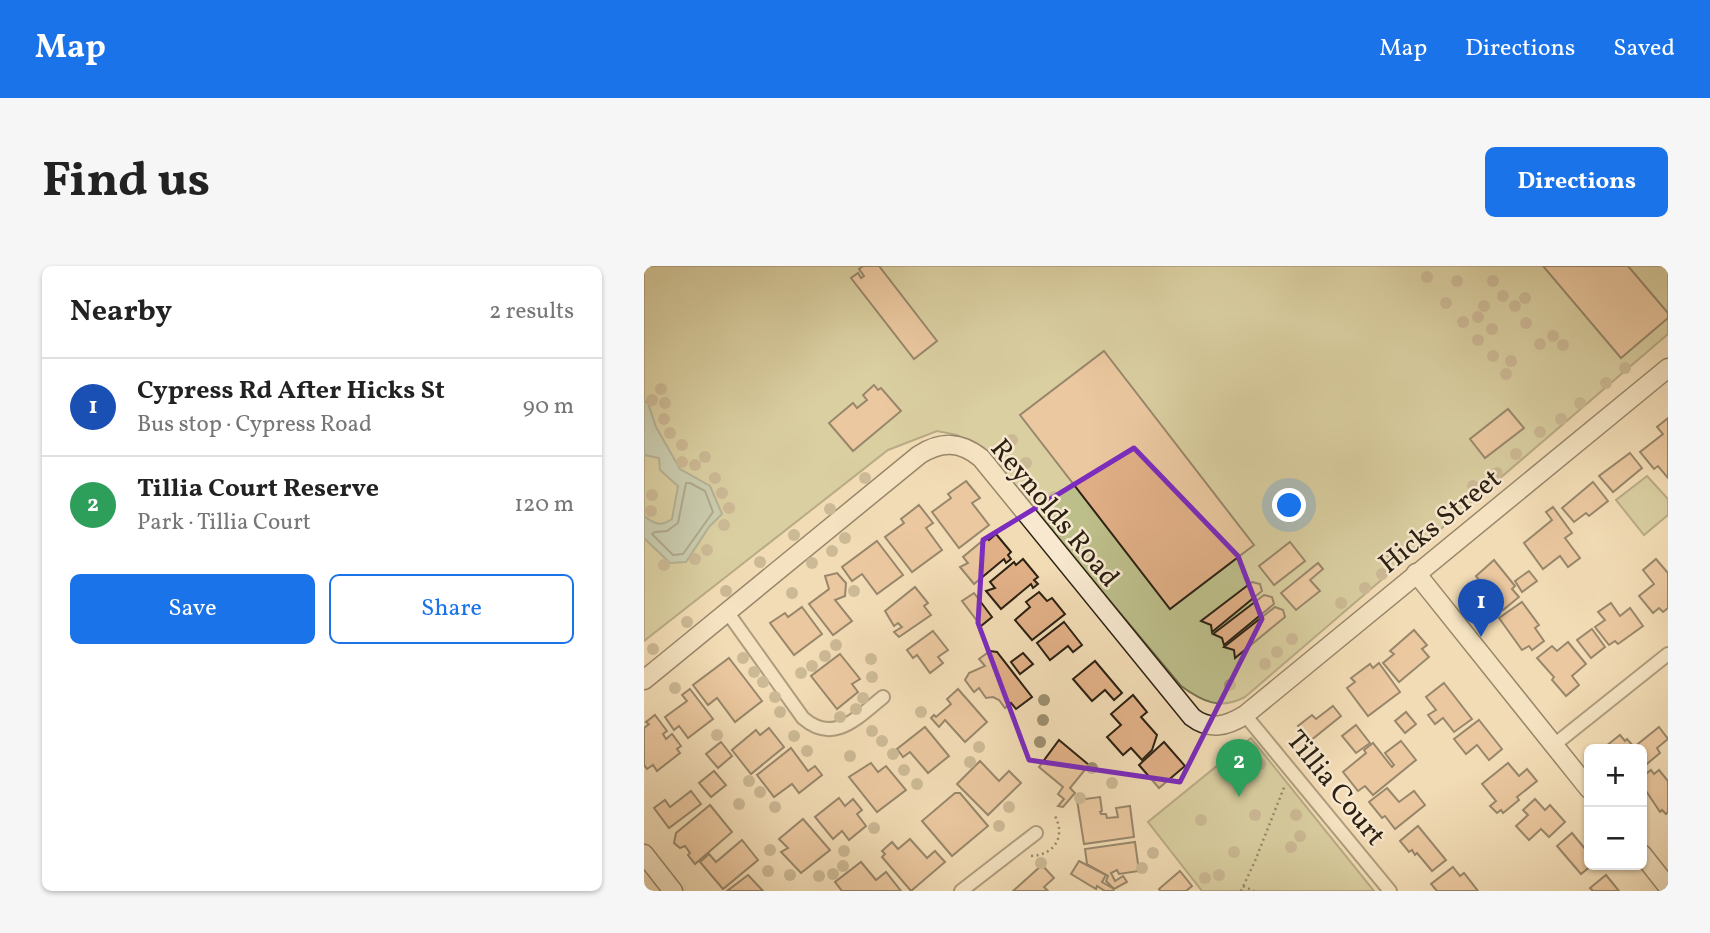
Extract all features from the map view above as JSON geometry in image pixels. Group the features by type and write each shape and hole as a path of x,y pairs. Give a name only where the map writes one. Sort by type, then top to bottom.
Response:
{"street":[{"name":"Hicks Street","path":"1245,715 1668,368"},
{"name":"Reynolds Road","path":"644,680 919,455 938,444 953,444 970,449 981,458 1192,717 1201,724 1217,727 1232,723 1245,715"},
{"path":"1416,573 1584,783"},
{"path":"728,613 803,718 814,727 838,728 851,723 883,697"},
{"path":"1554,745 1668,654"},
{"name":"Tillia Court","path":"1245,715 1390,891"},
{"path":"961,891 1036,832"},
{"path":"644,855 673,891"},
{"path":"1647,860 1668,887"}],"path":[{"path":"1241,891 1282,788 1297,776"},
{"path":"1243,886 1254,891"}],"highlighted area":[{"path":"1134,448 1238,556 1262,619 1180,782 1029,760 978,623 983,540"}],"green space":[{"path":"644,266 1668,266 1668,334 1245,697 1220,703 1204,700 1181,686 982,448 957,435 937,431 888,450 644,641"},
{"path":"1647,476 1668,499 1668,515 1644,535 1616,500"},
{"path":"1251,738 1374,891 1202,891 1148,822"}],"water":[{"path":"644,401 648,403 656,427 680,469 710,486 722,514 709,527 686,562 670,563 644,538 644,516 658,524 672,519 678,486 660,470 659,458 644,455"}],"building":[{"path":"863,266 879,266 937,341 914,359 851,278 858,273 861,278 864,276 859,269"},
{"path":"1543,266 1628,266 1668,313 1668,318 1621,358"},
{"path":"1104,351 1254,545 1170,609 1020,415"},
{"path":"874,385 878,390 881,388 901,411 853,451 829,423 853,403 857,408 867,400 863,395"},
{"path":"1508,409 1524,428 1485,458 1470,439"},
{"path":"1668,418 1668,478 1658,466 1654,469 1640,452 1663,434 1657,427"},
{"path":"1630,453 1642,468 1613,492 1599,476"},
{"path":"966,481 980,498 972,503 989,525 959,548 932,512 951,498 948,494"},
{"path":"1593,482 1608,501 1589,516 1586,513 1574,522 1562,508"},
{"path":"919,505 933,523 926,528 942,550 912,572 885,537 904,523 901,519"},
{"path":"1553,507 1572,533 1565,538 1580,558 1568,567 1560,556 1543,569 1524,543 1552,520 1546,512"},
{"path":"996,534 1011,552 1008,555 1011,559 1006,563 1004,559 974,584 960,567 968,563 963,557 987,537 989,540"},
{"path":"877,541 903,575 877,594 862,574 852,581 842,567"},
{"path":"1290,542 1305,561 1274,585 1259,566"},
{"path":"1023,559 1038,577 1034,580 1038,584 1033,588 1031,584 1001,609 986,591 995,588 990,582 1014,562 1016,565"},
{"path":"1656,559 1668,573 1668,608 1663,612 1659,608 1653,613 1639,596 1654,584 1643,570"},
{"path":"1494,560 1515,586 1512,589 1519,597 1503,610 1476,576"},
{"path":"1318,563 1323,569 1310,580 1320,591 1296,610 1281,593"},
{"path":"1529,571 1537,581 1522,592 1515,581"},
{"path":"837,573 846,583 845,596 835,600 852,621 833,635 809,604 829,589 825,576"},
{"path":"1252,582 1260,584 1262,591 1212,632 1211,625 1201,621"},
{"path":"915,587 928,603 924,606 931,615 899,637 894,632 902,627 898,623 894,626 885,611"},
{"path":"1039,592 1047,601 1052,598 1065,614 1032,640 1015,620 1030,607 1026,602"},
{"path":"974,593 992,617 981,626 962,601"},
{"path":"1264,595 1272,597 1274,604 1224,645 1222,638 1213,634"},
{"path":"1522,602 1539,625 1535,628 1544,641 1532,650 1529,646 1522,650 1499,618"},
{"path":"1611,603 1620,616 1630,608 1643,626 1618,644 1615,641 1609,645 1595,627 1605,620 1598,612"},
{"path":"802,607 822,634 794,655 770,623 785,613 788,617"},
{"path":"1275,607 1283,610 1285,617 1235,658 1234,650 1224,647"},
{"path":"1064,622 1082,645 1073,652 1068,646 1050,660 1037,643"},
{"path":"1592,629 1605,647 1591,658 1577,640"},
{"path":"1414,630 1427,645 1422,649 1429,657 1399,682 1383,663 1394,654 1390,651"},
{"path":"933,631 948,650 938,657 943,663 930,673 917,655 913,658 907,650"},
{"path":"1568,642 1586,664 1572,676 1579,685 1566,696 1537,658 1552,646 1557,651"},
{"path":"990,651 997,652 1032,697 1016,709 1011,703 1005,708 999,700 986,698 979,688 974,692 965,680 969,673 985,666 979,659"},
{"path":"1023,653 1033,664 1020,674 1011,662"},
{"path":"840,654 860,679 852,684 858,692 837,709 811,676"},
{"path":"729,658 762,701 735,722 717,698 708,705 693,685"},
{"path":"1095,661 1122,693 1114,700 1105,690 1092,701 1073,679"},
{"path":"1379,663 1400,692 1368,716 1347,688 1355,682 1351,678 1370,664 1373,668"},
{"path":"1444,683 1472,719 1454,732 1443,718 1435,724 1428,715 1436,710 1426,697"},
{"path":"690,689 713,719 688,738 679,726 674,730 665,717 687,701 682,695"},
{"path":"958,689 987,722 965,742 945,720 939,727 931,718 951,704 947,699"},
{"path":"1133,695 1147,712 1141,717 1157,735 1152,750 1142,760 1131,748 1123,755 1107,737 1121,725 1111,714"},
{"path":"1333,706 1341,716 1310,741 1298,726 1312,715 1316,719"},
{"path":"1406,712 1416,724 1405,733 1395,721"},
{"path":"655,715 667,731 663,734 666,739 672,734 681,746 677,749 680,753 657,771 653,765 647,769 644,765 644,728 649,724 646,722"},
{"path":"1479,720 1502,749 1489,760 1477,745 1466,754 1454,739"},
{"path":"1356,725 1370,743 1356,753 1342,736"},
{"path":"925,727 949,756 928,773 910,752 903,757 897,749"},
{"path":"1659,727 1668,739 1657,748 1660,753 1647,764 1647,744 1638,744"},
{"path":"769,728 784,747 751,774 732,750 756,730 760,735"},
{"path":"1620,735 1625,741 1627,739 1631,744 1609,744"},
{"path":"1059,740 1089,765 1070,788 1075,793 1063,807 1058,806 1064,799 1058,794 1063,787 1039,767"},
{"path":"1401,741 1416,760 1373,795 1365,786 1358,791 1343,772 1366,753 1364,750 1373,743 1392,767 1394,765 1385,753"},
{"path":"721,742 732,756 718,768 706,754"},
{"path":"1164,742 1185,766 1159,788 1139,765"},
{"path":"791,748 808,771 815,766 822,775 799,793 792,784 774,797 757,775"},
{"path":"980,761 999,781 1009,771 1021,783 988,815 957,784"},
{"path":"871,763 878,772 886,766 906,790 877,812 849,777"},
{"path":"1508,763 1519,776 1527,769 1537,781 1503,813 1501,810 1497,813 1490,806 1496,801 1482,784"},
{"path":"1651,770 1654,774 1659,770 1668,781 1666,814 1662,810 1660,812 1647,792 1647,773"},
{"path":"714,771 726,785 711,797 699,783"},
{"path":"1387,788 1399,802 1414,791 1425,805 1395,829 1369,802"},
{"path":"691,791 701,804 669,828 654,808 665,800 670,807"},
{"path":"955,793 960,793 988,826 952,856 922,821"},
{"path":"1100,797 1100,812 1106,814 1107,818 1118,817 1116,808 1130,806 1134,837 1084,844 1077,800"},
{"path":"839,798 845,806 853,799 862,810 857,814 866,826 849,840 842,831 833,839 815,817"},
{"path":"1535,799 1545,810 1550,805 1565,822 1549,837 1541,829 1529,840 1516,826 1528,815 1523,810"},
{"path":"710,805 732,832 695,864 685,846 680,848 674,843 676,833"},
{"path":"803,819 830,850 801,873 781,852 788,848 779,839"},
{"path":"1418,826 1446,860 1432,871 1417,853 1415,855 1412,850 1409,852 1400,841"},
{"path":"1572,833 1584,848 1586,870 1581,874 1557,846"},
{"path":"910,839 927,858 935,851 945,862 911,891 882,857 885,854 882,851 892,842 898,849"},
{"path":"742,840 758,860 723,889 700,862 709,854 716,862"},
{"path":"1135,842 1139,871 1119,874 1117,870 1111,873 1115,881 1123,876 1127,882 1114,889 1106,881 1108,876 1087,864 1085,849"},
{"path":"1079,861 1106,875 1102,882 1114,889 1113,891 1105,891 1097,886 1096,889 1071,874"},
{"path":"861,862 876,880 886,872 901,891 842,891 835,882"},
{"path":"1042,865 1054,878 1044,887 1048,891 1013,891"},
{"path":"1453,867 1460,876 1464,873 1478,891 1437,891 1431,884"},
{"path":"1180,871 1192,886 1186,891 1160,891 1159,889"},
{"path":"748,875 763,891 727,891"},
{"path":"1606,875 1619,891 1593,891 1590,888"}],"place":[{"name":"Cypress Rd After Hicks St","path":"1481,637"},
{"name":"Tillia Court Reserve","path":"1239,797"}]}
